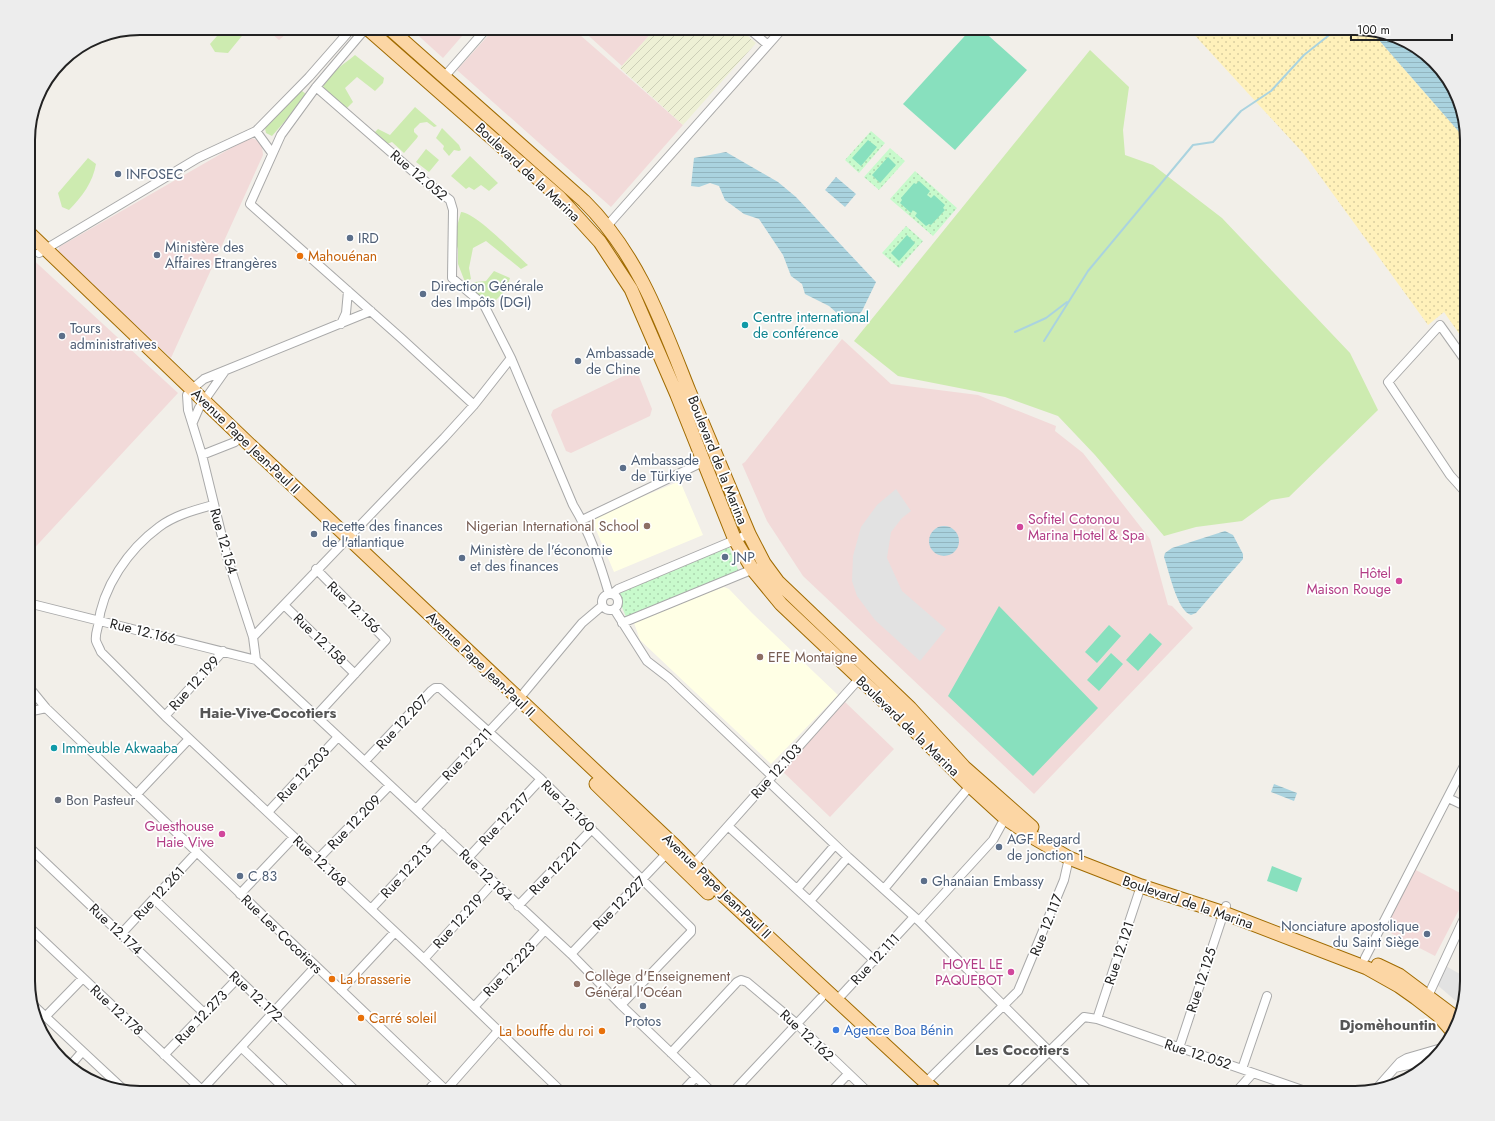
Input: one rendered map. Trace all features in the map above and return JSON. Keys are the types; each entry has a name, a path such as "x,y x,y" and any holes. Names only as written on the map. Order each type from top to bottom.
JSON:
{"main road":[{"name":"Boulevard de la Marina","path":"375,35 559,197 600,242 631,289 677,395 735,540 758,567 781,604 970,786 1005,818 1036,839 1069,858 1142,886 1225,909 1367,968 1399,986 1416,998 1438,1015 1449,1027"},
{"name":"Boulevard de la Marina","path":"397,35 584,201 607,226 638,272 657,308 748,534 758,567 788,593 910,708 964,766 1033,828 1071,850 1225,909 1365,958 1398,975 1454,1016"},
{"name":"Avenue Pape Jean-Paul II","path":"35,242 42,251 516,703 668,852 821,998 923,1086"},
{"name":"Avenue Pape Jean-Paul II","path":"35,248 42,251"},
{"name":"Avenue Pape Jean-Paul II","path":"202,404 235,442 346,540"},
{"name":"Avenue Pape Jean-Paul II","path":"516,703 694,864 708,881 836,1001 923,1086"}],"street":[{"path":"42,251 198,158 256,131 302,85 346,35"},
{"path":"361,35 314,91 281,135 250,204 474,405"},
{"path":"444,77 481,35"},
{"path":"756,35 768,45"},
{"path":"607,226 777,35"},
{"name":"Rue 12.052","path":"302,85 314,91 450,200 452,210 452,278 484,305 511,358 573,505 582,520 600,561 610,594"},
{"path":"256,131 272,153"},
{"path":"341,324 346,312 348,291"},
{"path":"189,392 204,379 371,311"},
{"path":"1460,353 1440,325 1388,382 1450,475 1460,486"},
{"path":"253,637 316,569 346,540 474,405 511,358"},
{"path":"193,422 202,404 225,371"},
{"name":"Rue 12.154","path":"189,392 188,410 193,422 202,455 213,505 227,557 253,637 256,660"},
{"path":"202,455 235,442"},
{"path":"582,520 703,462"},
{"name":"Rue 12.168","path":"213,505 194,510 168,521 159,527 132,552 116,574 106,595 98,620 96,640 101,652 164,716 424,959 556,1086"},
{"path":"614,610 607,610 602,606 601,600 618,589 748,534"},
{"path":"622,623 758,567"},
{"name":"Rue 12.156","path":"316,569 386,640 316,716"},
{"path":"610,594 618,601 614,610"},
{"name":"Rue 12.166","path":"35,604 256,660"},
{"name":"Rue 12.158","path":"284,605 355,674"},
{"name":"Rue 12.211","path":"416,809 516,703 577,628 602,606"},
{"path":"614,610 647,661 669,678 835,845 916,919 1084,1086"},
{"name":"Rue 12.199","path":"164,716 223,651"},
{"name":"Rue 12.164","path":"256,660 570,954 620,1005 706,1086"},
{"name":"Rue 12.103","path":"694,864 859,679"},
{"name":"Rue 12.207","path":"365,761 431,691 435,688 440,688"},
{"name":"Rue 12.160","path":"440,688 541,779 643,878 691,928 691,932 620,1005"},
{"name":"Rue Les Cocotiers","path":"35,695 46,708 136,795 442,1086"},
{"path":"35,710 46,708"},
{"name":"Rue 12.203","path":"268,812 338,737"},
{"path":"136,795 189,739"},
{"path":"1365,958 1460,774"},
{"name":"Rue 12.217","path":"468,858 541,779"},
{"name":"Rue 12.209","path":"318,859 390,784"},
{"path":"884,890 970,786"},
{"path":"1448,798 1460,804"},
{"name":"Rue 12.111","path":"836,1001 993,840 1005,818"},
{"path":"728,826 875,961"},
{"name":"Rue 12.221","path":"518,906 592,830"},
{"name":"Rue 12.213","path":"371,909 442,833"},
{"path":"240,894 294,837"},
{"path":"797,889 835,845"},
{"name":"Rue 12.261","path":"122,934 197,852"},
{"name":"Rue 12.227","path":"570,954 668,852"},
{"name":"Rue 12.174","path":"35,853 204,1013"},
{"path":"810,901 848,857"},
{"name":"Rue 12.117","path":"1004,1005 1018,991 1064,880 1069,858"},
{"name":"Rue 12.219","path":"424,959 493,883"},
{"name":"Rue 12.121","path":"1097,1019 1142,886"},
{"name":"Rue 12.172","path":"154,899 351,1086"},
{"name":"Rue 12.125","path":"1179,1048 1225,909"},
{"path":"1428,996 1460,927"},
{"name":"Rue 12.223","path":"474,1007 544,931"},
{"path":"342,990 395,932"},
{"name":"Rue 12.178","path":"35,933 196,1086"},
{"path":"207,1086 316,966"},
{"path":"45,1017 83,978"},
{"name":"Rue 12.273","path":"164,1054 237,979"},
{"name":"Rue 12.162","path":"671,1053 741,980 747,982 796,1024 861,1086"},
{"path":"1242,1068 1267,996"},
{"path":"738,1086 821,998"},
{"path":"927,1086 1004,1005"},
{"path":"40,1012 116,1083"},
{"name":"Rue 12.052","path":"1048,1052 1084,1017 1097,1019 1291,1086"},
{"path":"452,1086 498,1031"},
{"path":"242,1048 282,1086"},
{"path":"1382,1082 1394,1068 1406,1058 1433,1050"},
{"path":"74,1062 82,1052"},
{"path":"1016,1086 1048,1052"},
{"path":"1394,1068 1421,1062"},
{"path":"1242,1086 1253,1073"},
{"path":"837,1086 848,1074"},
{"path":"688,1086 696,1077"},
{"path":"432,1086 436,1081"}],"shaded area":[{"path":"273,35 285,35 279,40"},
{"path":"418,35 463,35 443,58"},
{"path":"489,35 580,35 683,125 611,207 457,70"},
{"path":"588,35 650,35 622,66"},
{"path":"650,35 747,35 756,43 683,125 620,68"},
{"path":"252,138 259,141 262,145 263,155 171,358 58,252 59,247 245,140"},
{"path":"35,261 178,393 35,547"},
{"path":"842,339 891,384 978,395 1056,426 1055,431 1083,453 1150,539 1168,605 1172,606 1193,628 1034,794 803,576 767,521 742,464"},
{"path":"632,372 638,374 652,409 650,416 571,453 566,451 551,415 553,410"},
{"name":"Nigerian International School","path":"680,481 703,535 614,572 591,518"},
{"path":"896,489 911,511 902,518 891,532 887,558 902,591 946,629 920,661 875,620 857,596 852,581 853,556 861,527 877,505"},
{"path":"724,587 729,589 838,695 771,764 640,640 633,620"},
{"path":"845,702 894,749 830,817 781,770"},
{"path":"1412,868 1460,893 1460,908 1435,956 1381,928"},
{"path":"1444,965 1460,974 1457,1002 1435,983"}],"green space":[{"path":"218,35 243,35 228,53 215,52 210,44"},
{"path":"966,35 988,35 1027,70 955,150 903,104"},
{"path":"1090,50 1129,87 1123,130 1125,155 1153,165 1222,218 1350,353 1378,410 1289,497 1271,500 1242,521 1196,527 1164,536 1095,455 1058,416 1005,397 898,376 854,341"},
{"path":"355,55 384,78 383,83 375,91 357,77 345,88 353,102 345,110 325,92 323,87 333,73"},
{"path":"302,91 306,94 305,98 272,136 266,133 265,128 298,93"},
{"path":"415,107 437,126 434,127 427,122 420,123 414,129 414,132 418,136 417,138 404,153 392,142 387,144 373,134 378,129 390,135"},
{"path":"442,128 459,145 461,150 454,150 449,156 443,149 444,146 436,138"},
{"path":"871,131 885,143 859,173 845,160"},
{"path":"868,140 877,147 861,166 852,158"},
{"path":"890,148 905,161 879,190 864,177"},
{"path":"426,149 439,160 429,172 416,162"},
{"path":"470,156 498,183 489,191 481,185 474,190 469,187 466,189 451,176"},
{"path":"888,157 896,165 880,183 872,175"},
{"path":"88,158 96,164 90,183 69,210 62,207 58,193"},
{"path":"915,171 957,208 933,236 890,199"},
{"path":"919,181 930,191 927,195 931,198 934,195 945,205 943,208 945,210 931,225 929,224 926,226 915,216 917,213 913,210 911,213 900,203 902,200 901,198 914,183 916,184"},
{"path":"461,212 476,219 485,226 528,265 521,269 486,241 473,248 469,268 471,279 465,282 458,264 458,249 454,237"},
{"path":"906,226 923,241 899,268 882,253"},
{"path":"907,235 915,243 899,261 891,253"},
{"path":"494,271 510,278 506,290 489,307 467,285 475,282 486,281"},
{"path":"729,547 739,572 626,617 616,592"},
{"path":"999,606 1098,708 1033,776 948,696"},
{"path":"1109,625 1121,636 1097,663 1085,652"},
{"path":"1150,633 1162,644 1138,671 1126,660"},
{"path":"1111,653 1123,664 1099,691 1087,680"},
{"path":"1272,866 1302,878 1297,892 1267,881"}],"sand":[{"path":"1194,35 1362,35 1377,37 1459,132 1460,335 1444,312 1428,325 1304,154"}],"water":[{"path":"1377,37 1401,46 1413,53 1429,66 1438,76 1452,100 1459,132"},
{"path":"726,152 778,182 796,197 876,282 862,311 849,324 829,306 805,294 802,284 791,276 783,255 759,219 744,214 725,200 719,186 710,183 699,187 691,186 694,158"},
{"path":"836,177 856,194 845,207 825,190"},
{"path":"944,526 955,530 959,541 955,552 944,556 933,552 929,541 933,530"},
{"path":"1225,531 1233,535 1243,554 1243,559 1196,613 1191,615 1186,612 1178,599 1164,557 1165,553 1172,548"},
{"path":"1274,784 1297,793 1294,801 1271,792"}],"waterway":[{"path":"1044,341 1088,271 1193,145 1213,142 1241,111 1271,91 1304,55 1329,35"},
{"path":"1015,332 1046,318 1067,302"}],"place":[{"name":"INFOSEC","path":"118,174"},
{"name":"IRD","path":"350,238"},
{"name":"Ministère des Affaires Etrangères","path":"157,255"},
{"name":"Mahouénan","path":"300,256"},
{"name":"Direction Générale des Impôts (DGI)","path":"423,294"},
{"name":"Centre international de conférence","path":"745,325"},
{"name":"Tours administratives","path":"62,336"},
{"name":"Ambassade de Chine","path":"578,361"},
{"name":"Ambassade de Türkiye","path":"623,468"},
{"name":"Nigerian International School","path":"647,526"},
{"name":"Sofitel Cotonou Marina Hotel & Spa","path":"1020,527"},
{"name":"Recette des finances de l'atlantique","path":"314,534"},
{"name":"JNP","path":"725,557"},
{"name":"Ministère de l'économie et des finances","path":"462,558"},
{"name":"Hôtel Maison Rouge","path":"1399,581"},
{"name":"EFE Montaigne","path":"760,657"},
{"name":"Immeuble Akwaaba","path":"54,748"},
{"name":"Bon Pasteur","path":"58,800"},
{"name":"Guesthouse Haie Vive","path":"222,834"},
{"name":"AGF Regard de jonction 1","path":"999,847"},
{"name":"C 83","path":"240,876"},
{"name":"Ghanaian Embassy","path":"924,881"},
{"name":"Nonciature apostolique du Saint Siège","path":"1427,934"},
{"name":"HOYEL LE PAQUEBOT","path":"1011,972"},
{"name":"La brasserie","path":"332,979"},
{"name":"Collège d'Enseignement Général l'Océan","path":"577,984"},
{"name":"Protos","path":"643,1006"},
{"name":"Carré soleil","path":"361,1018"},
{"name":"Agence Boa Bénin","path":"836,1030"},
{"name":"La bouffe du roi","path":"602,1031"}],"district":[{"name":"Haie-Vive-Cocotiers","path":"268,713"},
{"name":"Djomèhountin","path":"1388,1025"},
{"name":"Les Cocotiers","path":"1022,1050"}]}
